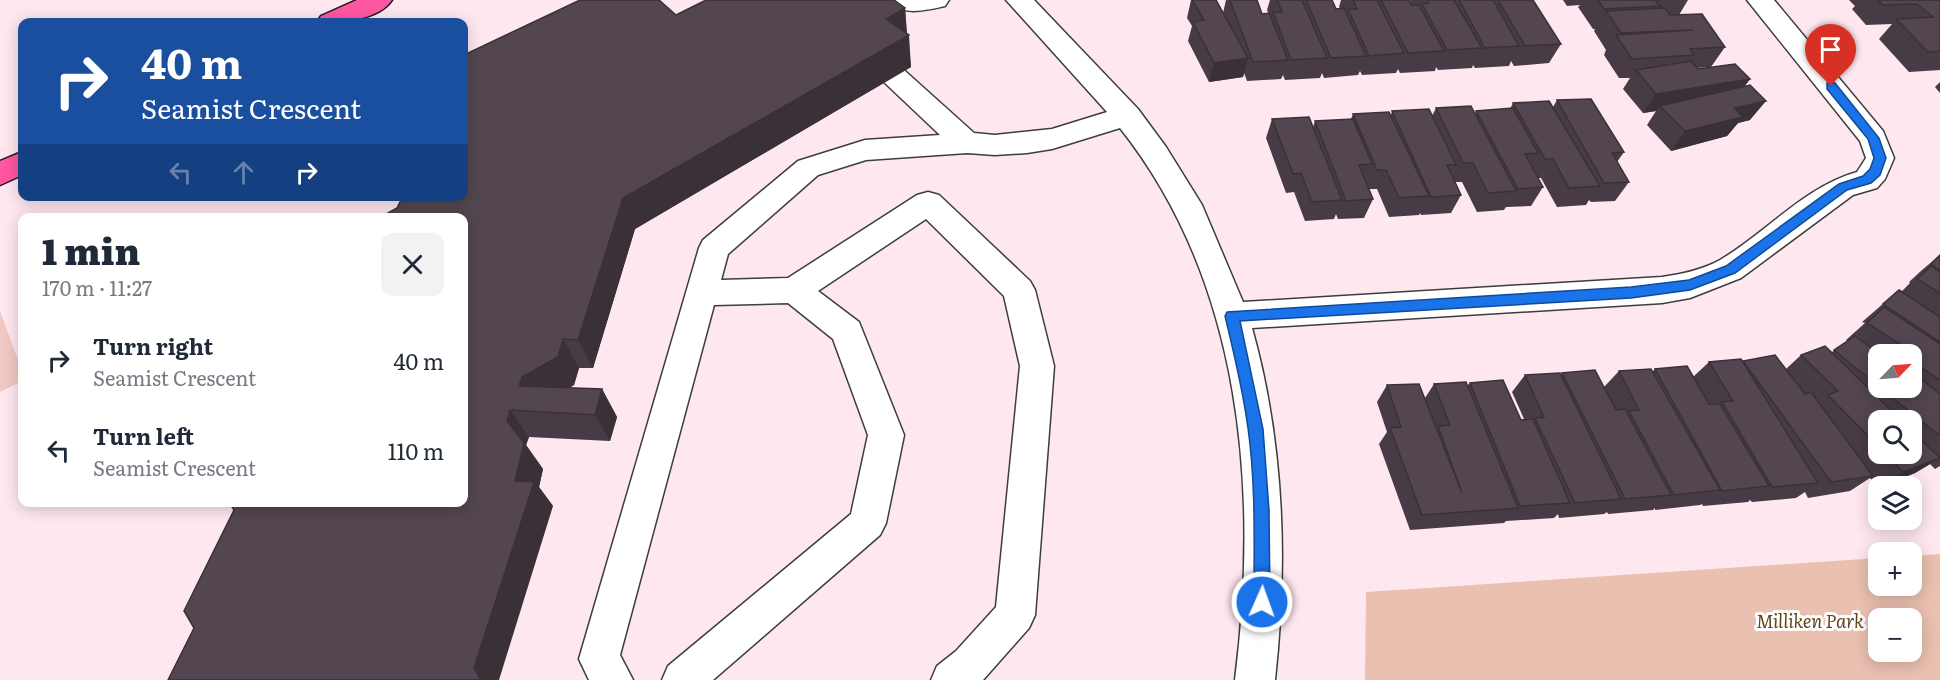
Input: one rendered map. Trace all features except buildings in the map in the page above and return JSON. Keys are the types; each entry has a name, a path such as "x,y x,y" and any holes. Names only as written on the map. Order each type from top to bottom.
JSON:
{"main road":[{"path":"339,18 378,0"}],"street":[{"path":"900,0 906,3 936,0"},
{"path":"1232,316 1662,290 1690,285 1730,269 1843,187 1867,180 1875,171 1880,158 1873,138 1761,0"},
{"path":"1022,1 1128,116 1173,180 1192,216 1232,316 1246,373 1256,429 1263,578 1255,680"},
{"path":"895,77 967,143"},
{"path":"613,680 599,659 714,248 808,168 865,150 967,143 995,145 1052,140 1128,116"},
{"path":"702,293 794,290 928,202 1019,290 1037,366 1015,615 970,665 951,680"},
{"path":"703,673 867,523 886,435 846,332 794,290"}],"green space":[{"name":"Milliken Park","path":"1940,554 1940,680 1365,680 1366,592 1868,559 1868,596 1922,596 1922,555"}],"shaded area":[{"path":"0,311 18,360 18,383 0,392"}],"route":[{"path":"1262,602 1261,510 1256,429 1246,373 1232,316 1662,290 1690,285 1730,269 1843,187 1867,180 1875,171 1880,158 1873,138 1831,86"}]}
